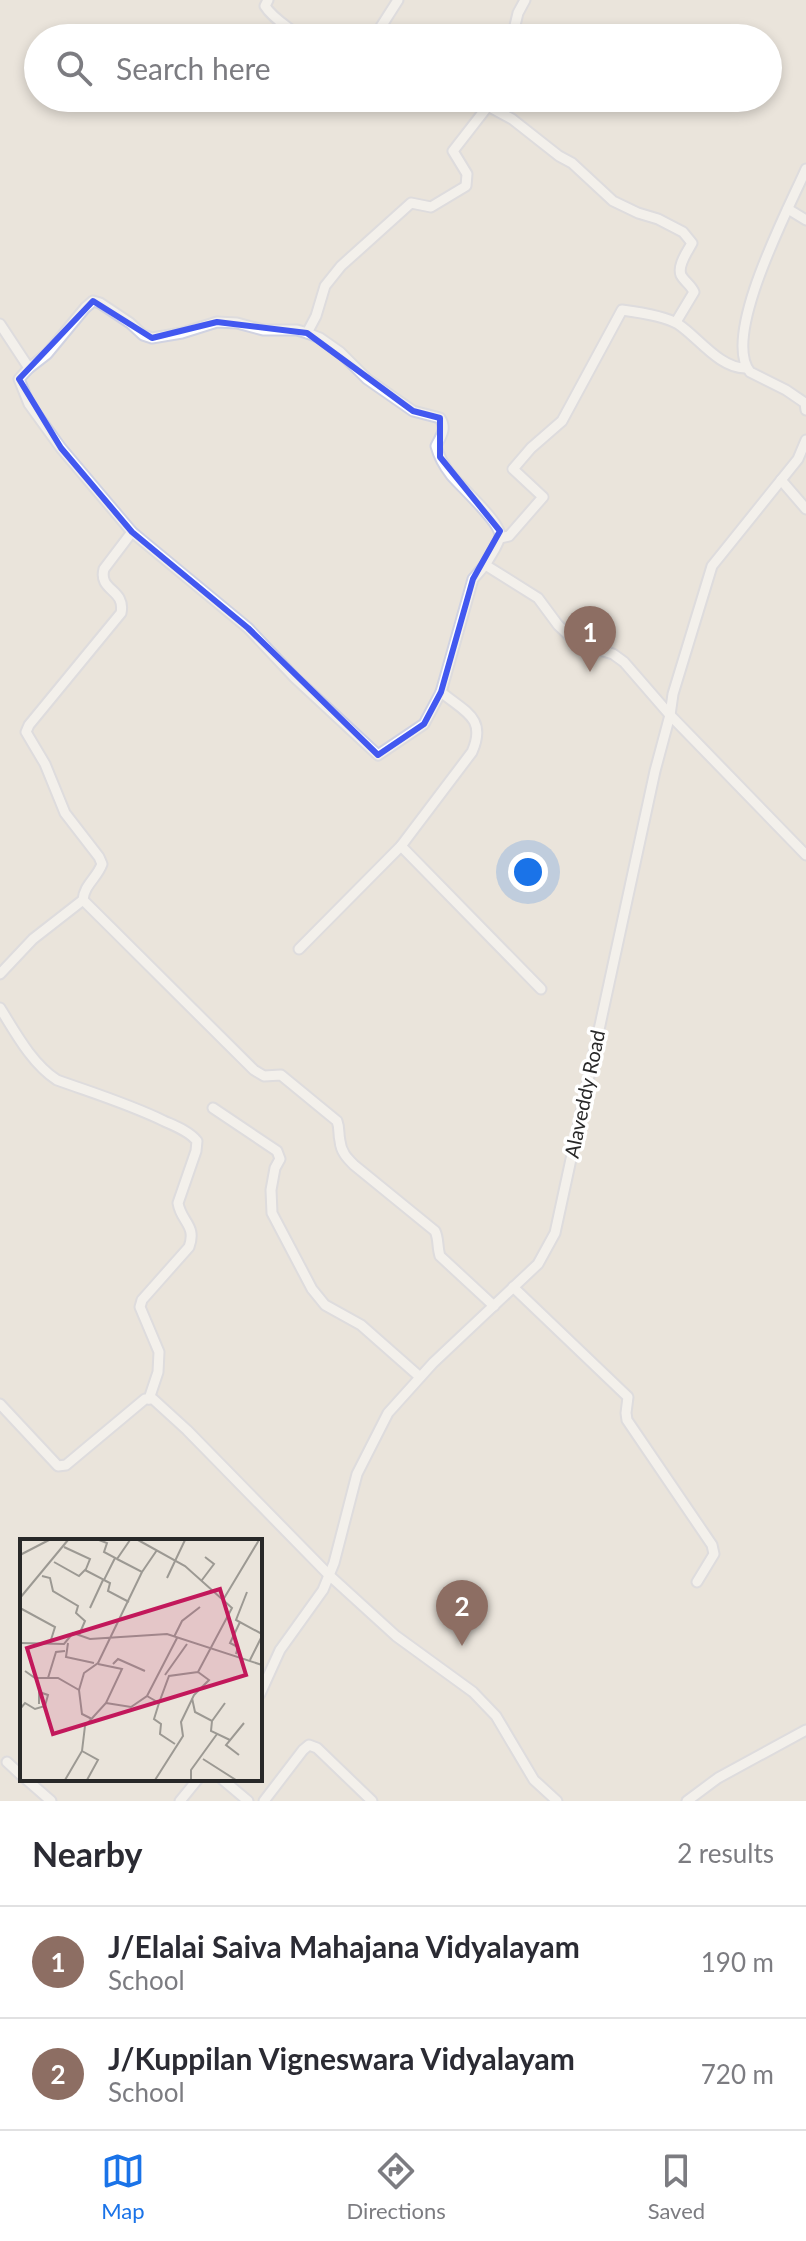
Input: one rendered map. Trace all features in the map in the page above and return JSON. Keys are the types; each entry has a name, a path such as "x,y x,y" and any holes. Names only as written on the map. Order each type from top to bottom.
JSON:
{"street":[{"path":"268,0 265,6 270,15 285,24"},
{"path":"383,24 398,0"},
{"path":"515,24 525,0"},
{"path":"307,333 325,286 341,266 411,203 431,207 466,186 467,174 453,151 482,112"},
{"path":"503,112 572,163 613,201 683,232 692,243 680,270 694,292 676,322"},
{"path":"806,169 756,284 742,331 742,360 746,368 805,403 806,410"},
{"path":"788,209 806,220"},
{"path":"93,301 152,338 217,322 307,333 340,352 367,379 413,411 440,418 444,430 436,446 440,457 500,531 500,538 486,564 473,579 441,692 424,724 378,755 295,678 248,628 132,532 61,448 29,404 19,379 47,354 93,301"},
{"path":"500,538 509,536 543,497 513,469 531,448 562,421 622,310 676,322 727,363 746,368"},
{"path":"0,324 29,368"},
{"name":"Alaveddy Road","path":"262,1690 280,1650 323,1590 334,1563 357,1474 388,1413 420,1377 538,1264 555,1233 673,694 712,566 798,459 806,440"},
{"path":"781,480 806,509"},
{"path":"132,532 102,576 103,582 120,597 123,604 121,613 26,732 45,764 65,813 102,864 83,891 83,900 254,1070 264,1076 281,1075 337,1121 343,1154 435,1231 440,1256 494,1306"},
{"path":"486,564 538,598 558,625 582,648 613,654 624,662 670,715 806,855"},
{"path":"299,949 401,846 472,752 477,740 475,720 441,692"},
{"path":"401,846 541,989"},
{"path":"0,974 33,939 83,900"},
{"path":"0,1008 18,1037 48,1074 57,1080 132,1105 172,1124 197,1141 178,1203 179,1211 192,1229 189,1247 142,1300 140,1307 159,1352 158,1372 149,1399"},
{"path":"213,1108 277,1151 280,1159 271,1190 272,1213 312,1289 325,1305 361,1325 420,1377"},
{"path":"513,1287 628,1397 627,1420 712,1545 714,1554 697,1582"},
{"path":"0,1404 58,1466 66,1465 145,1399 153,1399 329,1575 396,1636 473,1692 496,1716 534,1780 557,1801"},
{"path":"687,1801 718,1778 806,1730"},
{"path":"264,1801 309,1745 317,1748 372,1801"},
{"path":"7,1762 20,1773"},
{"path":"28,1781 51,1801"},
{"path":"180,1801 196,1781"},
{"path":"224,1781 248,1801"},
{"path":"700,1791 709,1801"}],"highlighted area":[{"path":"93,301 152,338 217,322 307,333 413,411 440,418 440,457 500,531 473,579 441,692 424,724 378,755 248,628 132,532 61,448 19,379"}],"place":[{"name":"J/Elalai Saiva Mahajana Vidyalayam","path":"590,672"},
{"name":"J/Kuppilan Vigneswara Vidyalayam","path":"462,1646"}]}
